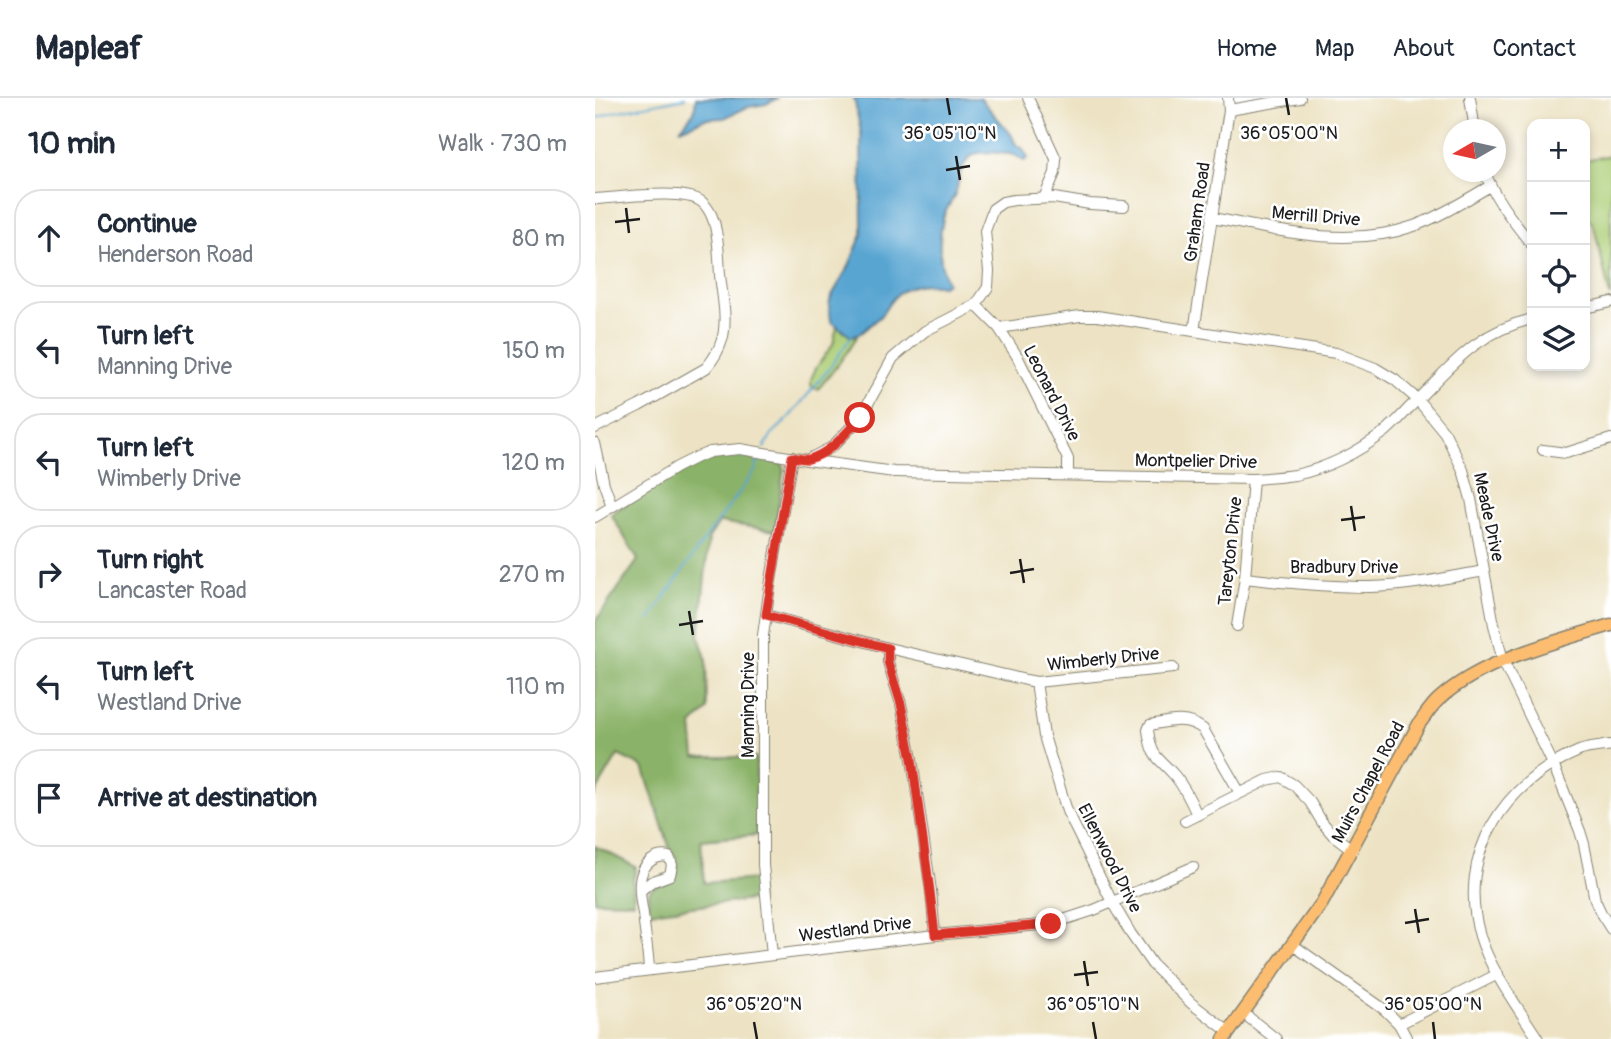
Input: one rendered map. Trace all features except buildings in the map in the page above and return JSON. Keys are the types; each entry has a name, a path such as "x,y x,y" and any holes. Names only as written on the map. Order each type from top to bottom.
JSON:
{"main road":[{"name":"Muirs Chapel Road","path":"1226,1036 1322,903 1419,724 1437,700 1503,661 1540,646 1611,625"}],"street":[{"path":"1028,98 1056,159 1055,173 1044,198"},
{"name":"Graham Road","path":"1194,331 1229,110 1228,98"},
{"path":"1229,110 1300,98"},
{"path":"1470,98 1473,119"},
{"path":"1489,182 1527,239"},
{"name":"Merrill Drive","path":"1213,218 1315,235 1368,236 1416,225 1490,186"},
{"path":"595,199 674,194 703,203 712,216 716,231 724,323 718,350 706,368 595,428"},
{"path":"807,460 832,447 860,418 893,358 908,344 925,331 976,305 988,287 985,231 993,209 1003,202 1044,198 1124,206"},
{"path":"1590,306 1611,302"},
{"path":"976,305 999,328"},
{"name":"Meade Drive","path":"999,328 1097,316 1336,353 1375,368 1395,380 1417,400 1445,433 1463,470 1503,661 1553,764 1584,844 1595,901 1611,929"},
{"name":"Montpelier Drive","path":"595,517 697,457 710,452 740,449 894,472 1253,479 1298,474 1353,453 1388,429 1458,357 1477,342 1496,331 1527,320"},
{"name":"Leonard Drive","path":"999,328 1017,356 1061,443 1068,458 1068,474"},
{"path":"1543,450 1566,453 1611,439"},
{"path":"595,443 612,506"},
{"name":"Manning Drive","path":"772,955 763,865 764,635 792,457"},
{"name":"Tareyton Drive","path":"1237,626 1245,578 1253,479"},
{"name":"Bradbury Drive","path":"1245,578 1304,585 1373,587 1484,571"},
{"path":"766,615 888,648 1036,682"},
{"path":"888,648 888,662 901,704 912,759 935,935"},
{"name":"Wimberly Drive","path":"1036,682 1173,668"},
{"name":"Ellenwood Drive","path":"1036,682 1044,736 1064,801 1112,902 1152,964 1226,1036"},
{"path":"1197,815 1181,784 1153,755 1147,730 1150,725 1185,720 1195,722 1203,729 1240,793"},
{"path":"1538,1039 1498,974 1480,938 1473,899 1474,874 1479,854 1496,817 1525,784 1553,764 1582,750 1611,746"},
{"path":"1185,821 1267,780 1281,777 1294,785 1310,802 1333,835 1353,850"},
{"name":"Westland Drive","path":"595,977 935,935 1051,924 1112,902 1193,867"},
{"path":"640,891 649,969"},
{"path":"1293,945 1372,999 1399,1024 1407,1039"},
{"path":"1399,1024 1498,974"},
{"path":"1243,1013 1276,1039"}],"green space":[{"path":"1611,155 1611,296 1594,226 1590,220 1590,159"},
{"path":"837,326 851,337 857,336 824,383 818,389 813,388 811,379 833,344"},
{"path":"724,455 741,455 781,463 784,467 775,531 720,522 709,537 699,637 706,658 707,710 692,725 695,757 756,757 757,835 701,840 704,883 757,879 759,899 650,912 649,891 672,880 678,867 643,767 618,755 595,794 595,622 638,560 611,514 679,471"},
{"path":"595,846 636,867 633,882 634,902 595,901"}],"water":[{"path":"696,98 778,98 724,118 705,119 680,129 694,112"},
{"path":"854,98 980,98 1028,158 1024,161 1012,154 985,152 975,154 967,160 941,227 941,259 947,283 943,286 915,285 903,290 879,317 851,337 831,321 829,304 862,234 861,133"}],"waterway":[{"path":"595,119 614,112 685,98"},
{"path":"764,448 772,434 829,369 851,337"},
{"path":"649,620 755,471 760,456"}],"route":[{"path":"860,418 832,447 820,454 807,460 792,457 766,615 888,648 888,662 901,704 912,759 935,935 1051,924"}]}
